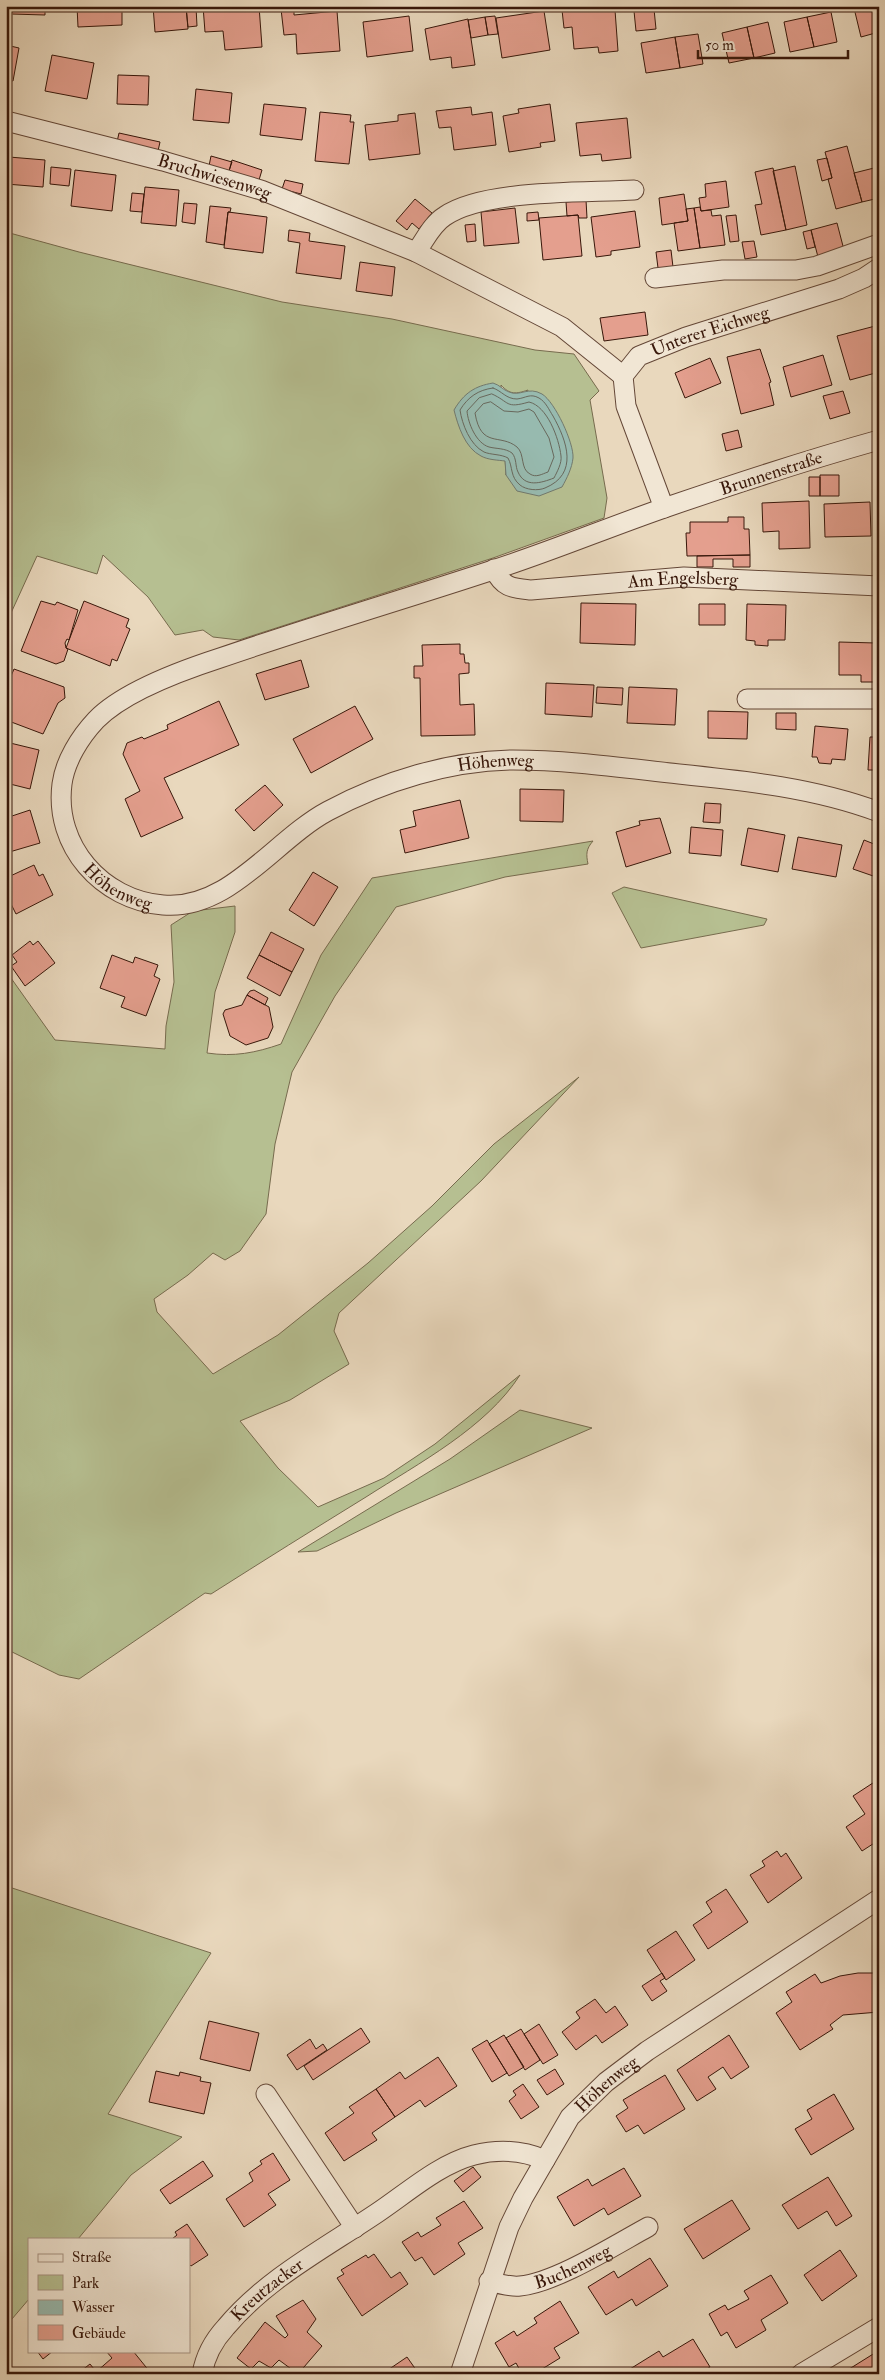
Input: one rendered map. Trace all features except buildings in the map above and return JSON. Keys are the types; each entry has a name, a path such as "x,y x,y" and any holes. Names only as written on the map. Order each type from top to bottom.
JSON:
{"street":[{"name":"Bruchwiesenweg","path":"6,121 163,161 261,190 416,252 562,327 623,376"},
{"path":"416,252 443,217 471,204 524,196 634,190"},
{"path":"655,278 723,270 796,270 817,266 879,244"},
{"name":"Unterer Eichweg","path":"623,376 639,356 686,337 839,289 864,278 879,268"},
{"path":"623,376 626,406 664,508"},
{"name":"Brunnenstraße","path":"664,508 780,468 879,440"},
{"name":"Höhenweg","path":"664,508 494,570 349,614 212,660 164,680 119,702 98,718 82,737 68,761 62,782 65,824 82,860 105,885 132,899 178,906 197,902 241,878 284,840 325,812 369,791 443,767 513,760 579,763 762,783 802,790 879,812"},
{"name":"Am Engelsberg","path":"494,570 503,583 515,588 531,590 684,578 879,586"},
{"path":"747,699 879,699"},
{"name":"Höhenweg","path":"460,2374 489,2282 509,2227 570,2117 606,2082 647,2051 879,1899"},
{"path":"266,2094 355,2228"},
{"name":"Kreutzacker","path":"202,2374 204,2360 225,2327 272,2283 439,2171 473,2155 495,2151 519,2152 545,2160"},
{"name":"Buchenweg","path":"489,2282 518,2286 538,2282 560,2274 648,2227"},
{"path":"801,2374 879,2326"}],"green space":[{"path":"6,232 282,302 392,319 535,350 574,354 599,391 590,400 607,498 604,518 493,558 239,640 213,637 203,630 175,635 148,597 103,555 97,574 37,556 6,624","holes":["501,385 507,391 513,393 528,390 506,475"]},
{"path":"593,841 587,852 588,864 505,877 396,907 335,996 292,1072 275,1144 266,1214 240,1251 225,1260 213,1253 188,1275 154,1299 157,1312 213,1374 278,1335 368,1263 432,1206 494,1144 579,1077 481,1181 339,1313 334,1331 349,1364 290,1400 240,1421 278,1468 318,1507 384,1478 435,1444 520,1375 489,1412 450,1443 211,1594 205,1593 79,1679 59,1675 6,1649 6,971 55,1040 165,1049 166,1026 174,982 171,925 193,911 235,906 235,932 215,992 207,1053 226,1055 253,1052 281,1044 321,955 372,878"},
{"path":"624,887 767,919 764,925 641,948 612,893"},
{"path":"520,1410 592,1428 396,1513 317,1551 298,1552 450,1459"},
{"path":"6,1886 211,1953 108,2114 182,2137 131,2175 79,2238 28,2238 28,2300 6,2326"}],"water":[{"path":"493,383 513,393 532,391 542,394 558,414 567,433 573,458 572,465 562,487 539,496 517,491 506,475 505,461 481,456 466,442 454,410 471,391"}]}
